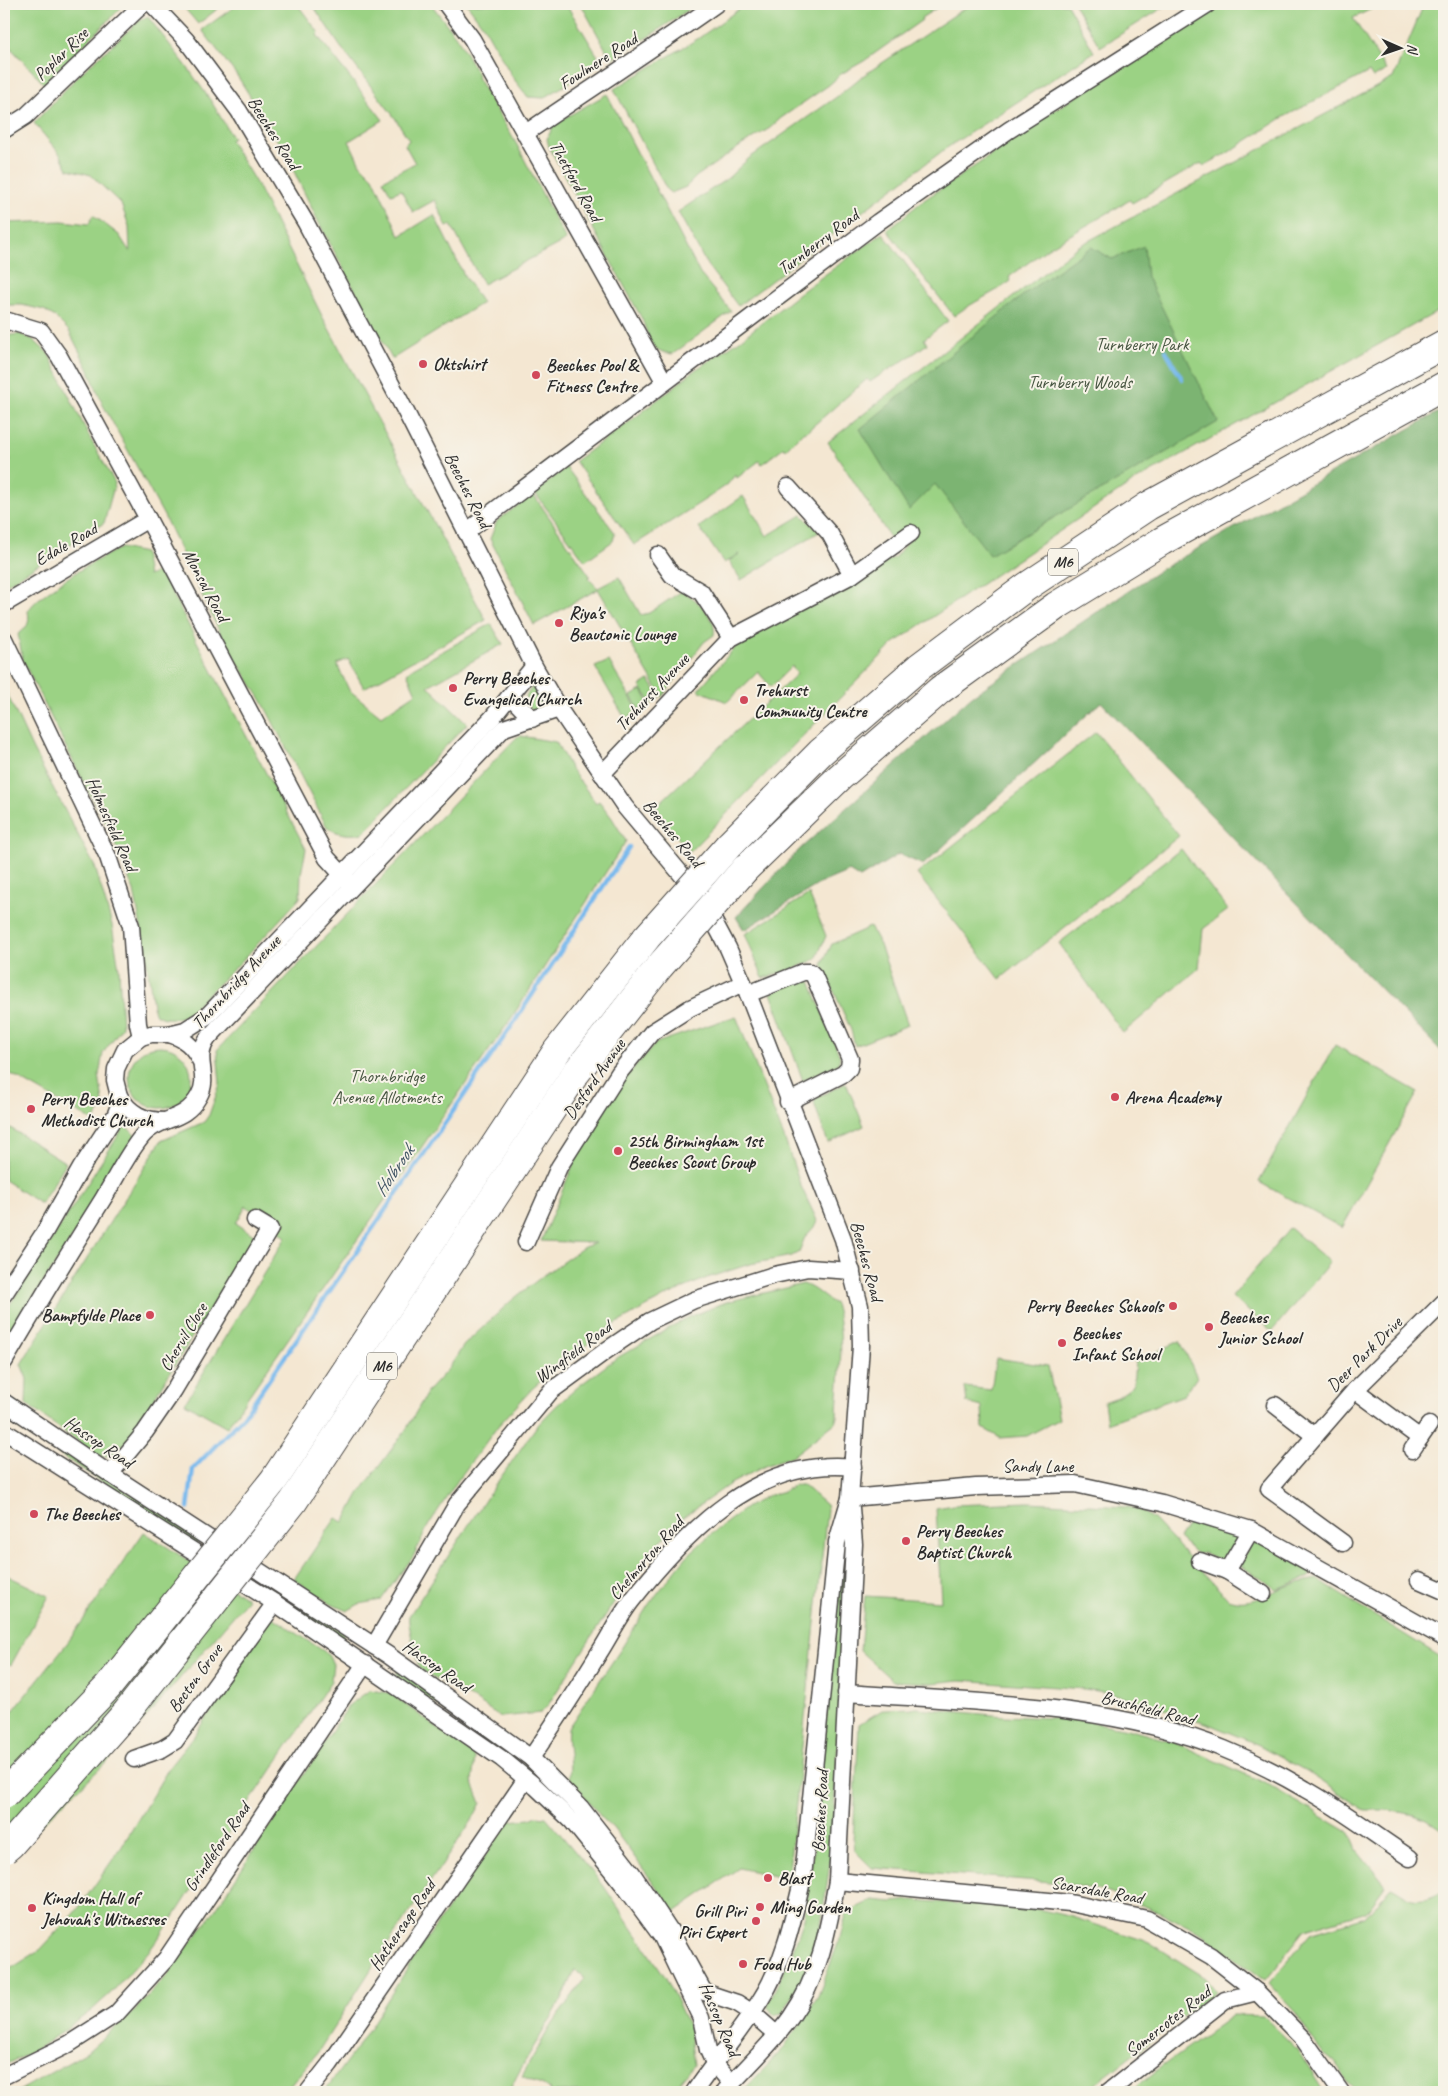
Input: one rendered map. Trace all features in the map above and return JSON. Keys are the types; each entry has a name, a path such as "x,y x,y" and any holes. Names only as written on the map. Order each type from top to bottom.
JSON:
{"highway":[{"name":"M6","path":"4,1794 108,1687 274,1480 557,1051 647,936 729,845 821,752 920,667 1026,587 1148,506 1444,344"},
{"name":"M6","path":"4,1850 127,1712 293,1502 575,1074 659,967 745,869 840,777 940,690 1056,606 1162,541 1444,386"}],"street":[{"name":"Poplar Rise","path":"4,130 26,116 143,4"},
{"name":"Beeches Road","path":"152,4 186,40 239,111 306,223 395,390 534,666 559,709 625,807 702,899 728,948 745,989 843,1239 852,1271 860,1306 861,1346 850,1498 854,1544 837,1881 820,1961 806,1992 791,2017 728,2088"},
{"name":"Thetford Road","path":"446,4 472,39 664,381"},
{"name":"Fowlmere Road","path":"526,133 616,71 650,51 716,4"},
{"name":"Turnberry Road","path":"466,532 664,381 878,222 1009,130 1208,4"},
{"name":"Monsal Road","path":"6,322 41,331 59,356 148,519 327,858 348,882"},
{"path":"788,487 830,534 852,574"},
{"name":"Edale Road","path":"4,604 148,519"},
{"name":"Trehurst Avenue","path":"602,774 731,638 852,574 911,533"},
{"path":"658,555 672,575 701,592 731,638"},
{"name":"Holmesfield Road","path":"4,639 108,857 131,926 138,1024 141,1037"},
{"name":"Thornbridge Avenue","path":"4,1362 71,1248 138,1142 144,1134 165,1121 180,1116 191,1108 200,1095 204,1080 200,1060 204,1044 208,1038 492,718 534,666"},
{"path":"510,696 532,719"},
{"name":"Thornbridge Avenue","path":"141,1037 184,1030 207,1016 348,882 504,728 559,709"},
{"path":"745,989 803,972 810,972 814,976 850,1059 849,1068 844,1074 788,1102"},
{"name":"Desford Avenue","path":"526,1242 559,1167 619,1074 652,1032 690,1008 745,989"},
{"path":"168,1034 185,1041 200,1060"},
{"path":"4,1294 44,1233 81,1168 115,1116 119,1106 119,1096 115,1080 119,1059 124,1050 141,1037"},
{"path":"119,1096 133,1113 142,1118 152,1121 165,1121"},
{"name":"Chervil Close","path":"110,1474 145,1432 174,1390 270,1230 255,1220"},
{"name":"Wingfield Road","path":"374,1646 457,1504 550,1391 650,1321 694,1300 782,1273 808,1268 852,1271"},
{"name":"Deer Park Drive","path":"1343,1543 1269,1489 1354,1390 1444,1302"},
{"path":"1354,1390 1420,1438"},
{"name":"Hassop Road","path":"4,1402 110,1474 374,1646 531,1758 581,1808 632,1873 671,1932 704,1992 737,2003 751,2012 776,2034"},
{"path":"1275,1405 1315,1436"},
{"name":"Hassop Road","path":"4,1431 275,1603 502,1759 526,1778 572,1821 626,1888 662,1937 701,2018 708,2050 728,2088"},
{"name":"Chelmorton Road","path":"531,1758 632,1600 693,1532 737,1497 760,1483 777,1476 814,1466 853,1467"},
{"name":"Sandy Lane","path":"850,1498 976,1486 1075,1484 1162,1503 1251,1530 1444,1638"},
{"name":"Beeches Road","path":"694,2092 761,1999 779,1964 792,1924 803,1877 837,1542 850,1498"},
{"path":"1227,1571 1251,1530"},
{"path":"1200,1561 1227,1571 1263,1594"},
{"path":"1419,1580 1444,1591"},
{"name":"Becton Grove","path":"134,1759 162,1749 174,1740 275,1603"},
{"name":"Grindleford Road","path":"4,2076 70,2044 116,2014 166,1959 365,1664"},
{"name":"Brushfield Road","path":"846,1693 1013,1706 1096,1715 1158,1728 1223,1749 1306,1789 1410,1858"},
{"name":"Hathersage Road","path":"308,2092 330,2064 526,1778"},
{"name":"Scarsdale Road","path":"837,1881 1070,1903 1147,1919 1211,1956 1257,1992 1304,2040 1341,2092"},
{"name":"Somercotes Road","path":"1108,2092 1225,2000 1257,1992"}],"green space":[{"path":"4,4 125,4 44,84 9,46 4,50"},
{"path":"181,4 224,4 198,24"},
{"path":"238,4 297,4 319,33 317,35 383,120 349,141 360,164 373,177 400,236 434,215 465,277 482,303 392,359 319,223 283,149 238,77 202,30"},
{"path":"312,4 431,4 458,39 478,75 477,77 517,145 566,240 483,284 451,225 447,227 435,200 413,212 401,190 391,194 383,180 415,163 405,145 409,140 395,118 340,46"},
{"path":"467,4 566,4 602,63 544,98 528,97 513,78 486,30"},
{"path":"581,4 697,4 611,59"},
{"path":"746,4 943,4 921,18 922,20 864,61 841,74 770,128 697,176 686,187 671,193 667,190 614,89 699,38"},
{"path":"971,4 1067,4 1094,52 945,149 738,306 707,265 678,212 728,178 748,159 838,96 861,77"},
{"path":"1074,4 1169,4 1100,47"},
{"path":"1225,4 1382,4 1353,18 1386,70 1373,78 1369,72 1282,118 1226,154 1203,166 1201,163 1132,203 1130,200 1048,248 1009,277 1011,281 954,316 887,230 924,200 987,158 1008,139"},
{"name":"Turnberry Park","path":"1424,4 1444,4 1444,308 1133,482 894,643 690,851 652,810 797,674 792,666 771,687 758,672 727,702 698,690 738,644 768,628 766,625 895,557 913,535 893,542 828,442 1077,247 1393,78"},
{"path":"148,17 211,101 233,138 230,140 256,183 321,314 486,620 364,688 348,659 337,664 349,690 381,716 416,693 407,673 413,668 491,624 503,644 428,686 467,724 363,833 344,834 327,827 262,701 224,641 164,516 103,405 88,368 69,331 55,317 44,310 22,305 4,305 4,223 62,221 89,224 93,215 119,235 130,252 129,226 121,204 91,175 68,169 60,154 34,123 79,75 140,20"},
{"path":"607,94 700,274 731,311 673,354 659,350 651,343 642,319 549,147 547,139 554,124"},
{"path":"883,233 948,321 924,339 927,344 870,382 867,379 806,432 804,431 786,449 784,447 762,464 759,461 737,478 735,475 727,485 634,545 575,461 632,420 695,370 740,340 805,289"},
{"name":"Turnberry Woods","path":"1144,246 1147,277 1218,422 990,555 935,484 909,510 860,429 1027,292 1091,247 1112,259"},
{"path":"19,334 32,339 48,353 91,440 115,483 104,523 4,586 4,458 11,461 4,446 4,336"},
{"path":"1444,409 1444,1054 1101,702 923,865 899,854 860,878 849,871 819,884 744,930 736,917 800,849 972,696 1160,570"},
{"path":"566,467 615,533 613,541 585,561 535,493"},
{"path":"533,494 590,576 588,578 598,588 619,577 641,615 649,613 682,591 699,603 709,615 714,628 714,635 704,642 662,697 598,589 534,625 490,539 497,521"},
{"path":"743,496 767,536 802,515 819,532 741,580 729,561 739,554 724,563 699,527"},
{"path":"121,548 144,553 148,576 161,571 306,849 301,874 300,898 240,963 185,1016 177,1018 165,1018 154,1013 145,948 134,891 108,827 23,661 18,634 28,624 28,611 34,603 56,585"},
{"path":"609,661 639,712 628,718 623,715 595,667"},
{"path":"649,680 660,697 652,704 640,686"},
{"path":"4,687 33,750 95,867 112,925 119,969 122,1027 103,1053 99,1075 103,1102 100,1111 93,1121 4,1070"},
{"path":"532,687 537,687 543,695 541,705 533,711 526,702 526,696"},
{"path":"642,690 650,705 640,711 631,696"},
{"path":"1096,732 1179,836 1000,979 917,874"},
{"name":"Thornbridge Avenue Allotments","path":"521,736 556,742 571,769 596,803 599,801 612,818 626,841 510,1020 227,1427 185,1403 286,1237 246,1206 236,1223 255,1236 128,1440 112,1456 98,1456 26,1404 27,1379 21,1364 161,1141 204,1122 209,1115 220,1084 217,1050 517,737"},
{"path":"1181,849 1228,910 1203,929 1199,968 1123,1033 1059,943"},
{"path":"809,894 826,936 816,959 786,972 763,978 745,934"},
{"path":"870,927 880,945 908,1025 855,1046 851,1030 822,964 832,944"},
{"path":"804,978 810,981 840,1057 838,1064 803,1081 771,993"},
{"path":"736,1016 785,1140 800,1184 817,1221 805,1237 799,1252 792,1256 750,1264 707,1278 668,1295 612,1326 560,1364 532,1389 498,1426 458,1480 428,1526 413,1557 381,1600 359,1604 347,1611 331,1604 294,1579 336,1518 344,1522 359,1494 407,1428 428,1391 449,1368 464,1345 512,1300 544,1275 584,1247 596,1243 541,1241 582,1144 618,1086 656,1043"},
{"path":"1335,1045 1418,1092 1342,1228 1259,1182"},
{"path":"160,1046 172,1049 182,1055 188,1065 191,1077 188,1089 182,1099 172,1105 160,1108 148,1105 138,1099 132,1089 129,1077 132,1065 138,1055 148,1049"},
{"path":"846,1083 864,1126 828,1143 814,1103 816,1098"},
{"path":"4,1124 66,1163 41,1204 4,1180"},
{"path":"125,1125 137,1137 4,1344 4,1314"},
{"path":"1290,1228 1330,1262 1272,1331 1232,1297"},
{"path":"803,1284 835,1304 841,1346 837,1417 835,1423 794,1455 765,1466 730,1484 686,1515 651,1551 627,1582 541,1713 501,1717 475,1700 419,1669 409,1616 487,1497 536,1427 555,1407 615,1359 687,1318 726,1302"},
{"path":"1180,1341 1197,1377 1184,1395 1107,1423 1104,1402 1118,1397 1133,1386 1135,1362"},
{"path":"996,1358 1048,1366 1059,1419 1027,1436 1000,1438 983,1428 982,1407 967,1403 965,1387 991,1390"},
{"path":"4,1411 200,1539 197,1544 4,1418"},
{"path":"794,1485 803,1485 826,1505 827,1509 788,1879 739,1868 675,1912 613,1828 602,1818 569,1777 568,1728 649,1604 687,1556 710,1535 747,1507 769,1495 784,1491"},
{"path":"1028,1502 1138,1509 1153,1519 1228,1599 1248,1601 1289,1586 1318,1579 1444,1659 1444,1831 1427,1820 1414,1815 1389,1810 1365,1810 1306,1771 1259,1745 1206,1723 1152,1705 1111,1693 1084,1689 960,1680 932,1683 893,1681 860,1651 865,1596 941,1601 936,1508 954,1505"},
{"path":"1194,1516 1242,1534 1232,1557 1222,1561 1204,1553 1197,1554 1179,1538"},
{"path":"845,1526 849,1528 832,1849 820,1931 803,1981 782,2013 774,2015 767,2006 791,1956 804,1919 813,1852"},
{"path":"144,1532 248,1599 113,1756 4,1860 4,1722 68,1642"},
{"path":"1255,1539 1313,1569 1309,1577 1277,1589 1238,1564"},
{"path":"4,1574 49,1596 11,1665 4,1661"},
{"path":"267,1584 344,1634 340,1639 262,1589"},
{"path":"271,1616 328,1654 333,1664 331,1681 257,1792 240,1814 174,1917 149,1951 113,1991 91,2011 33,2052 4,2065 4,1973 40,1950 75,1913 121,1848 170,1766 194,1736 229,1681 233,1669"},
{"path":"399,1670 502,1743 498,1748 395,1675"},
{"path":"370,1690 390,1693 472,1754 475,1758 472,1781 481,1803 471,1822 377,1960 318,2052 285,2092 17,2092 87,2052 135,2010 164,1979 215,1910 349,1705"},
{"path":"917,1708 1004,1716 1077,1719 1127,1729 1174,1742 1265,1783 1350,1833 1357,1850 1386,1885 1366,1912 1305,1930 1265,1980 1201,1933 1160,1912 1106,1892 1064,1883 872,1868 854,1850 853,1841 859,1724 884,1709"},
{"path":"537,1816 546,1817 603,1885 666,1978 689,2027 694,2065 671,2092 550,2092 551,2090 522,2076 550,2027 585,1978 575,1970 561,2001 509,2092 439,2092 431,2089 428,2092 324,2092 360,2043 423,1944 509,1821 530,1819"},
{"path":"1391,1887 1410,1898 1417,1899 1434,1896 1444,1889 1444,2092 1356,2092 1334,2062 1324,2054 1312,2039 1294,2010 1269,1983 1310,1934 1365,1917"},
{"path":"873,1900 892,1902 912,1900 1042,1910 1072,1917 1149,1942 1206,1978 1216,1991 1085,2092 742,2092 783,2049 818,1996 839,1941 847,1912"},
{"path":"1233,2015 1263,2016 1296,2048 1324,2092 1130,2092 1161,2067"}],"waterway":[{"path":"1166,351 1182,379"},
{"name":"Holbrook","path":"188,1508 193,1469 244,1416 513,1024 629,847"}],"place":[{"name":"Oktshirt","path":"423,364"},
{"name":"Beeches Pool & Fitness Centre","path":"536,375"},
{"name":"Riya's Beautonic Lounge","path":"559,623"},
{"name":"Perry Beeches Evangelical Church","path":"453,688"},
{"name":"Trehurst Community Centre","path":"744,700"},
{"name":"Arena Academy","path":"1115,1097"},
{"name":"Perry Beeches Methodist Church","path":"31,1109"},
{"name":"25th Birmingham 1st Beeches Scout Group","path":"618,1151"},
{"name":"Perry Beeches Schools","path":"1173,1306"},
{"name":"Bampfylde Place","path":"150,1315"},
{"name":"Beeches Junior School","path":"1209,1327"},
{"name":"Beeches Infant School","path":"1062,1343"},
{"name":"The Beeches","path":"34,1514"},
{"name":"Perry Beeches Baptist Church","path":"906,1541"},
{"name":"Blast","path":"768,1878"},
{"name":"Ming Garden","path":"760,1907"},
{"name":"Kingdom Hall of Jehovah's Witnesses","path":"32,1908"},
{"name":"Grill Piri Piri Expert","path":"756,1921"},
{"name":"Food Hub","path":"743,1964"}]}
